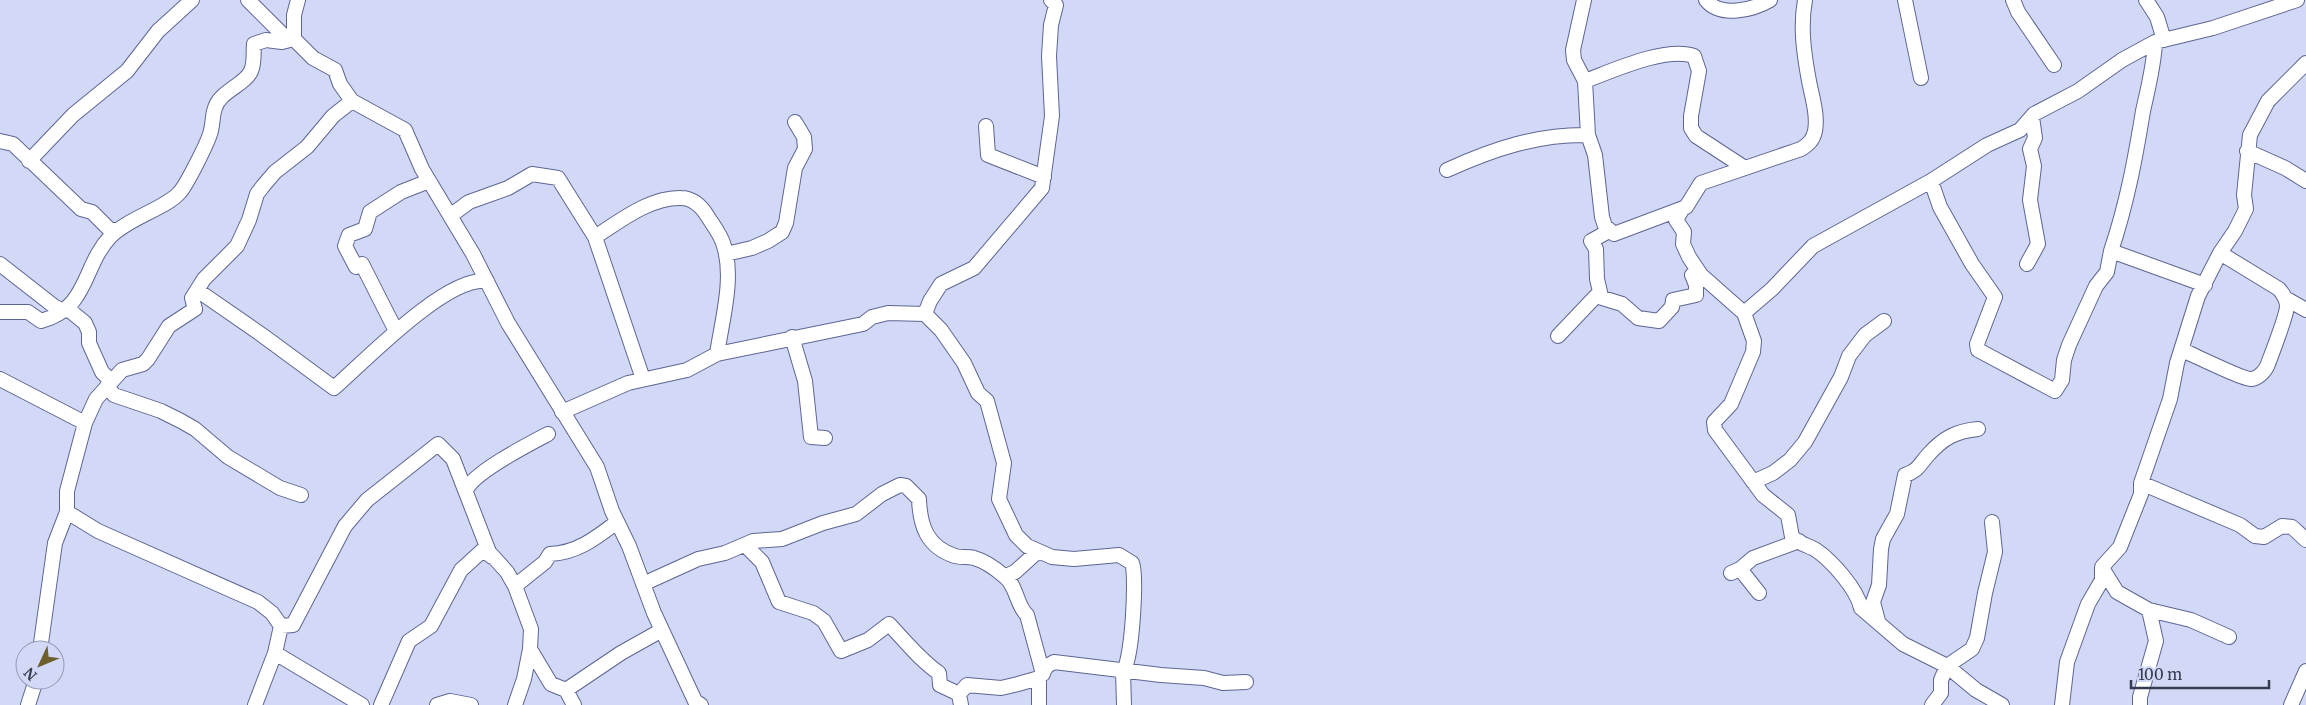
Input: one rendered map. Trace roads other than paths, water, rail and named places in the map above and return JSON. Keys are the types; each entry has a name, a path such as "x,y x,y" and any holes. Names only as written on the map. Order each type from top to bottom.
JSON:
{"street":[{"path":"29,162 73,115 127,71 158,31 192,0"},
{"path":"248,0 312,58 335,70 340,84 352,101 405,130 429,181 487,281 508,323 597,467 617,522 629,546 662,630 696,704"},
{"path":"291,39 298,0"},
{"path":"925,314 934,292 948,279 974,268 988,254 1042,188 1052,116 1049,56 1051,25 1056,4 1051,0"},
{"path":"1584,0 1573,50 1574,60 1585,81 1588,135 1595,155 1602,217 1609,231 1614,234 1624,232 1660,215 1683,208 1690,203 1701,183 1801,149 1810,143 1813,138 1815,111 1802,26 1805,0"},
{"path":"1706,0 1710,5 1728,12 1762,4 1770,0"},
{"path":"1905,0 1921,78"},
{"path":"2013,0 2018,12 2054,65"},
{"path":"1932,181 1940,207 1972,264 1995,297 1977,344 1978,350 2055,391 2062,380 2064,360 2069,345 2096,286 2107,272 2111,251 2126,208 2144,105 2159,41 2157,17 2146,0"},
{"path":"1744,313 1772,290 1814,246 1932,181 1987,145 2020,130 2032,117 2159,41 2268,5 2298,0"},
{"path":"0,312 28,312 41,322 69,311 85,285 91,266 112,232 180,192 209,137 215,107 234,86 249,75 253,68 254,44 266,40 282,42 291,39"},
{"path":"1585,81 1640,60 1683,54 1694,56 1699,71 1691,116 1691,128 1696,136 1745,168"},
{"path":"2062,705 2067,662 2088,604 2102,580 2102,568 2120,547 2141,494 2141,483 2170,399 2177,362 2194,305 2220,253 2235,231 2246,209 2244,195 2250,135 2268,101 2306,63"},
{"path":"41,640 56,543 67,512 67,491 86,423 96,399 122,370 143,364 169,326 195,309 192,298 204,279 237,246 250,220 256,194 275,172 307,147 332,116 352,101"},
{"path":"2027,264 2038,244 2030,200 2034,166 2030,149 2035,138 2032,117"},
{"path":"726,254 752,248 782,232 786,223 795,168 804,149 804,137 795,122"},
{"path":"986,126 988,155 1044,177"},
{"path":"1448,170 1490,150 1568,134 1588,135"},
{"path":"0,140 14,144 29,162 81,209 97,215 112,232"},
{"path":"2247,151 2285,168 2306,181"},
{"path":"450,216 469,202 508,188 532,174 558,178 595,237 643,379"},
{"path":"396,331 362,264 356,267 345,246 349,234 365,229 370,212 400,192 429,181"},
{"path":"595,237 638,210 668,199 684,197 701,206 723,242 726,254 728,277 718,354"},
{"path":"1683,208 1676,222 1684,232 1684,248 1701,275 1744,313 1754,341 1754,352 1731,404 1714,422 1715,430 1766,498 1788,515 1790,534 1795,540 1817,551 1840,572 1860,600 1867,605 1878,620 1904,644 1947,666 1976,690 2002,705"},
{"path":"1601,296 1596,279 1596,249 1591,241 1609,231"},
{"path":"2111,251 2205,285"},
{"path":"2220,253 2279,289 2285,298 2306,310"},
{"path":"0,264 55,307 69,311 85,323 89,332 89,343 114,395 161,411 181,421 200,433 228,457 280,488 301,495"},
{"path":"1558,336 1596,296 1622,304 1638,318 1659,321 1672,307 1672,300 1696,296 1696,285 1692,275 1701,275"},
{"path":"197,290 334,388 396,331 458,288 478,280 487,281"},
{"path":"2182,350 2240,377 2251,379 2258,377 2268,364 2286,313 2285,298"},
{"path":"562,412 612,389 643,379 687,370 718,354 792,337 863,324 872,317 888,313 925,314 941,330 964,362 970,379 978,393 987,402 1004,464 999,499 1016,534 1027,546 1037,552 1059,558 1074,559 1119,555 1132,563 1134,583 1130,648 1127,667 1123,671 1124,705"},
{"path":"1753,482 1773,473 1790,460 1805,442 1841,377 1849,356 1865,335 1884,321"},
{"path":"792,337 805,381 811,437 825,438"},
{"path":"0,379 86,423"},
{"path":"96,399 111,400 120,398"},
{"path":"1867,605 1879,585 1880,549 1883,539 1897,514 1905,475 1916,472 1927,456 1953,433 1978,430"},
{"path":"466,490 480,475 548,434"},
{"path":"281,626 293,625 345,526 367,500 438,444 453,459 466,490 467,499 492,558"},
{"path":"2141,483 2240,525 2255,536 2264,536 2282,526 2292,527 2306,540"},
{"path":"643,584 698,559 725,553 753,541 782,539 823,523 856,514 882,494 900,485 906,486 919,500 920,522 935,547 957,557 973,557 1006,576 1018,598 1020,609 1027,615 1041,676 1039,705"},
{"path":"67,512 98,531 258,602 272,613 281,626 275,653 255,705"},
{"path":"515,586 545,562 550,554 564,554 578,549 617,522"},
{"path":"1932,705 1941,693 1941,680 1947,666 1972,649 1977,638 1985,593 1993,568 1995,552 1992,522"},
{"path":"1760,592 1736,571 1753,558 1800,541"},
{"path":"745,545 762,562 779,602 813,613 824,621 841,651 868,640 889,624 916,651 925,664 939,673 940,685 960,699 967,685 1001,688 1041,676 1047,666 1054,662 1123,671 1204,678 1223,682 1246,682"},
{"path":"381,705 410,642 432,626 461,570 483,550 507,572 515,586 530,629 530,649 524,679 515,705"},
{"path":"1006,576 1015,572 1037,552"},
{"path":"2102,568 2117,592 2149,610 2192,620 2229,637"},
{"path":"2140,705 2140,697 2156,641 2149,610"},
{"path":"566,690 621,653 662,630"},
{"path":"530,649 551,684 566,690 574,705"},
{"path":"275,653 362,705"},
{"path":"2292,705 2306,671"},
{"path":"28,705 33,690"},
{"path":"437,705 450,700 471,705"}]}
